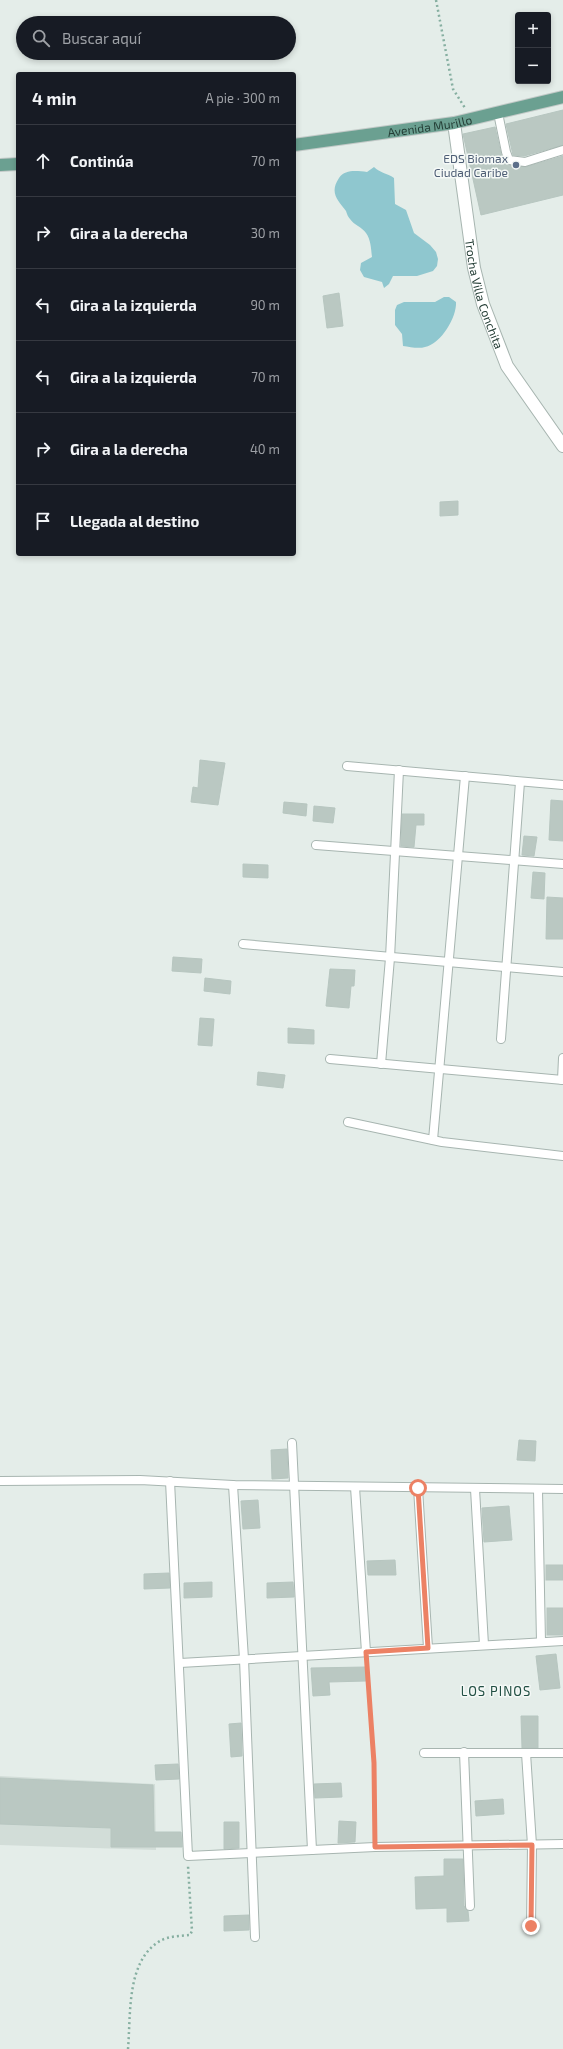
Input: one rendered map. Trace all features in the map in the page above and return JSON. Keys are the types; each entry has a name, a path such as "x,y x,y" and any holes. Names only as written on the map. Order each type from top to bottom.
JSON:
{"main road":[{"name":"Avenida Murillo","path":"296,146 454,123 563,97"},
{"path":"0,165 16,164"}],"street":[{"name":"Trocha Villa Conchita","path":"454,123 474,268 483,304 507,366 563,446"}],"lane":[{"path":"498,113 506,152 510,160 525,162 563,150"},
{"path":"347,766 563,785"},
{"path":"381,1064 390,958 399,770"},
{"path":"433,1140 465,776"},
{"path":"501,1039 520,782"},
{"path":"316,845 563,864"},
{"path":"242,944 563,972"},
{"path":"330,1058 562,1080 563,1058"},
{"path":"348,1122 433,1140 563,1156"},
{"path":"292,1443 304,1656 312,1850"},
{"path":"0,1481 170,1481 233,1485 538,1490 563,1489"},
{"path":"170,1481 180,1663 188,1856 375,1847 563,1844"},
{"path":"233,1485 244,1659 255,1937"},
{"path":"355,1486 366,1652"},
{"path":"418,1488 428,1648"},
{"path":"475,1489 484,1645"},
{"path":"538,1490 541,1642"},
{"path":"180,1663 563,1641"},
{"path":"464,1752 469,1845 470,1906"},
{"path":"424,1753 563,1753"},
{"path":"526,1753 532,1845 531,1926"}],"path":[{"path":"436,0 453,89 471,118"},
{"path":"366,1652 374,1763 375,1847"},
{"path":"128,2049 134,1982 139,1965 152,1948 161,1940 190,1935 192,1931 188,1856"}],"shaded area":[{"path":"0,1776 155,1784 156,1850 0,1845"}],"water":[{"path":"374,167 394,178 395,204 406,210 414,233 430,245 436,252 438,259 437,266 433,271 417,276 393,276 389,284 384,288 382,282 364,277 360,270 361,263 372,257 369,239 364,231 349,218 335,192 336,183 344,173 352,171 367,172"},
{"path":"444,297 449,297 456,302 456,308 447,329 437,341 423,348 403,346 402,334 395,325 395,310 397,305 404,302 435,302"}],"building":[{"path":"563,110 563,145 524,156 513,155 506,124"},
{"name":"EDS Biomax Ciudad Caribe","path":"495,127 501,154 506,165 526,167 563,156 563,195 481,215 463,134"},
{"path":"339,293 343,326 327,328 323,296"},
{"path":"458,501 458,515 440,516 440,502"},
{"path":"200,760 225,763 218,805 191,802 193,787 198,788"},
{"path":"551,800 563,801 563,841 549,840"},
{"path":"284,802 307,804 306,816 283,813"},
{"path":"314,806 335,808 333,823 313,821"},
{"path":"402,814 424,814 424,825 416,825 414,847 401,846"},
{"path":"524,836 537,837 534,856 522,855"},
{"path":"243,864 268,865 268,878 243,877"},
{"path":"533,872 545,873 544,899 531,898"},
{"path":"547,897 563,898 563,939 546,939"},
{"path":"173,957 202,959 201,973 172,971"},
{"path":"330,969 355,970 354,986 351,986 349,1008 326,1006"},
{"path":"205,978 231,981 230,994 204,991"},
{"path":"200,1018 214,1019 212,1046 198,1045"},
{"path":"288,1028 314,1030 314,1044 288,1043"},
{"path":"258,1072 285,1075 283,1088 257,1085"},
{"path":"519,1440 536,1441 535,1461 517,1460"},
{"path":"287,1449 288,1478 272,1479 271,1450"},
{"path":"258,1500 260,1528 243,1529 241,1501"},
{"path":"509,1506 512,1540 484,1542 482,1508"},
{"path":"395,1560 396,1575 368,1575 367,1561"},
{"path":"546,1565 563,1565 563,1580 546,1580"},
{"path":"169,1573 170,1588 144,1589 144,1574"},
{"path":"212,1582 212,1597 184,1598 184,1583"},
{"path":"293,1582 294,1597 267,1598 267,1583"},
{"path":"547,1608 563,1608 563,1635 547,1635"},
{"path":"556,1654 560,1688 540,1690 536,1656"},
{"path":"366,1667 366,1681 329,1682 330,1695 313,1696 311,1668"},
{"path":"521,1716 538,1716 538,1748 522,1748"},
{"path":"241,1723 242,1756 231,1757 229,1724"},
{"path":"178,1764 179,1779 156,1780 155,1765"},
{"path":"0,1778 153,1785 154,1832 181,1832 182,1847 111,1847 111,1828 0,1824"},
{"path":"341,1783 342,1797 315,1798 314,1784"},
{"path":"503,1799 504,1814 476,1816 475,1801"},
{"path":"339,1821 356,1822 355,1842 338,1843"},
{"path":"224,1822 239,1822 239,1848 224,1849"},
{"path":"444,1859 463,1859 464,1906 468,1911 469,1921 447,1922 447,1908 416,1909 415,1877 444,1876"},
{"path":"249,1915 249,1930 224,1931 224,1916"}],"place":[{"name":"EDS Biomax Ciudad Caribe","path":"516,165"}],"district":[{"name":"LOS PINOS","path":"496,1691"}],"route":[{"path":"418,1488 428,1648 366,1652 374,1763 375,1847 532,1845 531,1926"}]}
